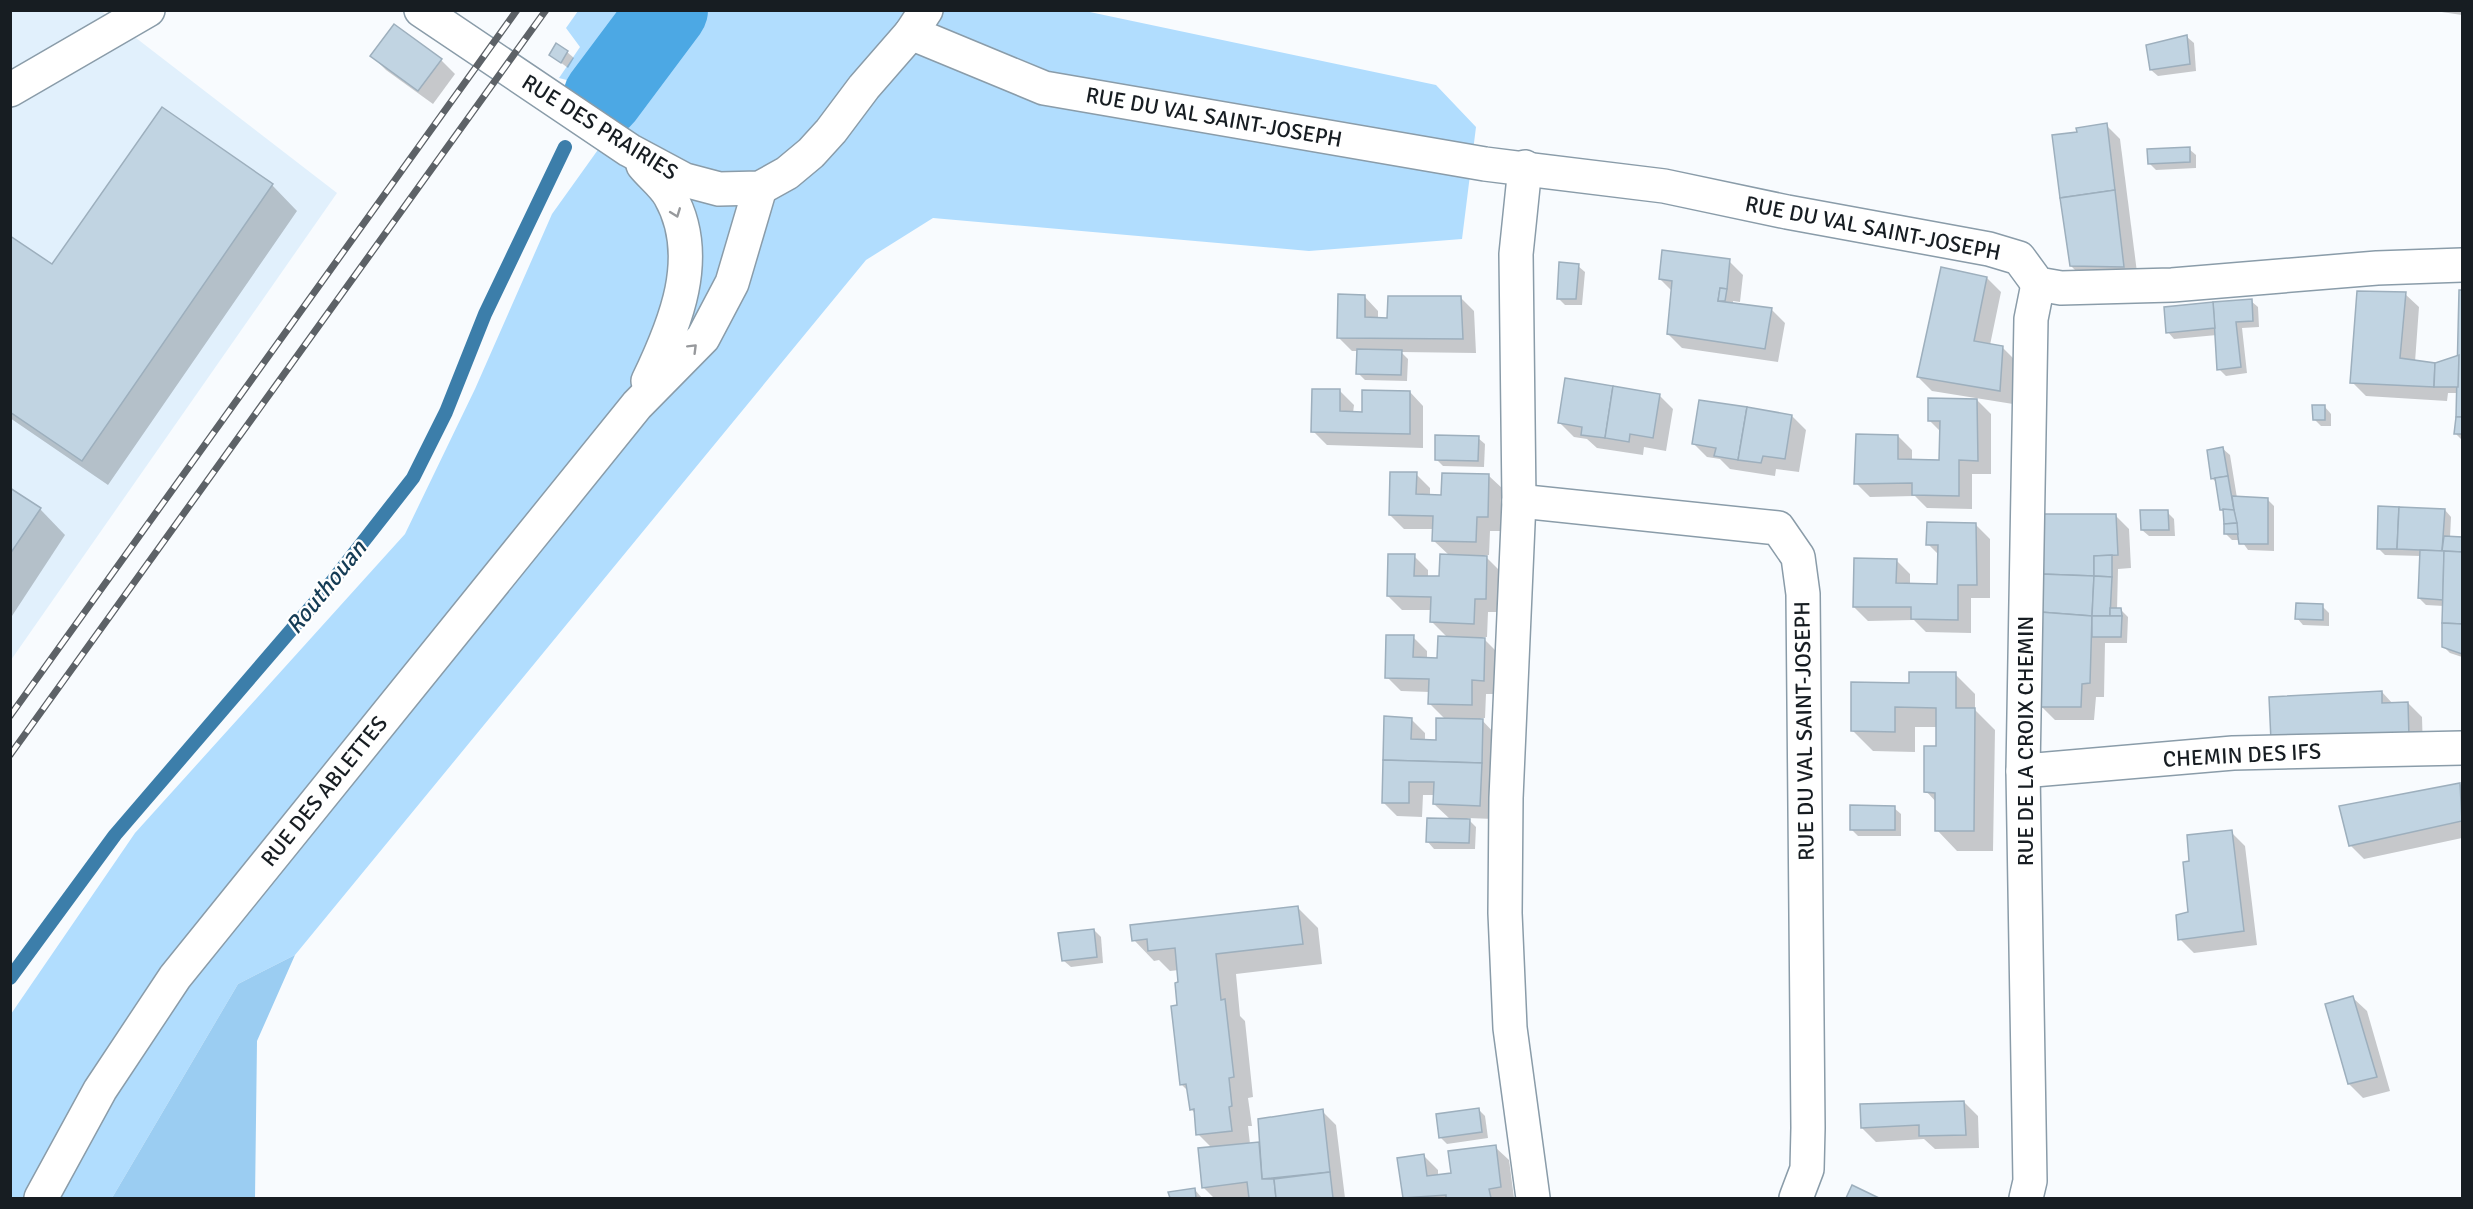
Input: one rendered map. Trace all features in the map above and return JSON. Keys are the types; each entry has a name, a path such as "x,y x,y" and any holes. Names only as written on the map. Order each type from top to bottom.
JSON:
{"street":[{"path":"10,90 148,10"},
{"name":"RUE DES PRAIRIES","path":"421,10 630,150 685,180 719,189 760,188 787,173 811,153 919,22"},
{"name":"RUE DU VAL SAINT-JOSEPH","path":"919,22 1044,88 1485,164 1525,167 1664,186 1787,212 1989,249 2019,258 2037,284"},
{"name":"RUE DES ABLETTES","path":"630,150 670,195 685,235 686,273 676,311 667,342 637,405"},
{"path":"1525,167 1516,254 1519,501 1506,798 1505,914 1510,1028 1533,1198"},
{"name":"RUE DES ABLETTES","path":"41,1198 100,1090 175,976 637,405 703,338 732,284 760,188"},
{"path":"2037,284 2061,288 2172,285 2377,267 2463,265"},
{"name":"RUE DE LA CROIX CHEMIN","path":"2026,1198 2030,1181 2023,771 2031,319 2037,284"},
{"name":"RUE DU VAL SAINT-JOSEPH","path":"1519,501 1778,528 1798,557 1803,594 1808,1128 1807,1169 1796,1198"},
{"name":"CHEMIN DES IFS","path":"2023,771 2233,753 2463,748"}],"shaded area":[{"path":"11,11 101,11 337,193 11,660"},
{"path":"578,11 1085,11 1436,85 1476,127 1462,239 1309,251 933,218 866,260 295,955 238,984 112,1198 11,1198 11,1014 135,833 405,534 475,389 552,214 635,98 559,78 580,47 566,28"},
{"path":"295,955 257,1041 255,1198 112,1198 238,984"}],"building":[{"path":"394,24 442,59 418,91 370,56"},
{"path":"2187,35 2190,64 2150,70 2146,45"},
{"path":"556,43 568,51 561,63 549,55"},
{"path":"162,107 273,184 82,461 10,412 10,236 52,264"},
{"path":"2107,123 2115,190 2060,198 2052,135 2077,132 2076,128"},
{"path":"2190,147 2190,162 2148,164 2147,149"},
{"path":"2115,190 2124,267 2070,266 2060,198"},
{"path":"1662,250 1730,259 1727,289 1720,288 1718,301 1772,308 1765,349 1667,334 1672,281 1659,279"},
{"path":"1559,262 1579,264 1576,299 1557,299"},
{"path":"1941,267 1987,277 1974,341 2003,346 2000,391 1917,377"},
{"path":"1720,288 1727,289 1725,301 1718,301"},
{"path":"2459,290 2462,290 2462,417 2456,417"},
{"path":"2357,291 2406,292 2400,358 2435,363 2434,387 2350,383"},
{"path":"1338,294 1365,295 1365,317 1387,318 1388,296 1461,296 1463,339 1337,338"},
{"path":"2252,299 2253,321 2236,322 2241,367 2217,370 2213,302"},
{"path":"2213,302 2215,328 2166,333 2164,307"},
{"path":"1357,349 1402,350 1401,375 1356,374"},
{"path":"2459,355 2458,387 2434,387 2435,363"},
{"path":"1565,378 1613,386 1605,438 1581,435 1582,427 1558,423"},
{"path":"1613,386 1660,394 1653,438 1630,434 1629,442 1605,438"},
{"path":"1312,389 1340,389 1340,411 1362,412 1362,390 1410,391 1410,434 1311,432"},
{"path":"1928,398 1977,399 1978,461 1959,460 1959,496 1912,495 1912,483 1854,484 1856,434 1898,435 1898,459 1939,460 1940,421 1928,421"},
{"path":"1699,400 1747,407 1738,460 1714,456 1716,448 1692,444"},
{"path":"2312,405 2325,405 2325,420 2313,420"},
{"path":"1747,407 1792,415 1785,459 1763,456 1761,463 1738,460"},
{"path":"2456,417 2462,417 2462,434 2454,434"},
{"path":"1435,435 1479,436 1478,461 1435,460"},
{"path":"2223,447 2228,476 2211,479 2207,450"},
{"path":"1390,472 1417,472 1416,494 1441,495 1442,473 1489,474 1488,517 1477,517 1476,542 1432,541 1433,516 1389,515"},
{"path":"2228,476 2234,510 2220,510 2215,478"},
{"path":"10,488 41,508 10,554"},
{"path":"2232,496 2268,498 2268,544 2239,544"},
{"path":"2378,506 2399,507 2397,549 2377,549"},
{"path":"2399,507 2445,509 2442,551 2397,549"},
{"path":"2223,509 2234,510 2237,523 2224,524"},
{"path":"2140,510 2168,510 2169,530 2141,530"},
{"path":"2043,514 2116,514 2118,555 2094,556 2094,576 2041,574"},
{"path":"1927,522 1976,523 1977,585 1958,585 1958,620 1911,619 1911,607 1853,607 1854,558 1897,559 1896,583 1937,584 1938,545 1926,545"},
{"path":"2237,523 2238,534 2224,534 2224,524"},
{"path":"2444,536 2462,537 2462,552 2442,551"},
{"path":"2420,550 2444,551 2443,600 2418,598"},
{"path":"2444,551 2462,552 2462,624 2442,623"},
{"path":"1388,554 1415,554 1414,576 1439,576 1440,554 1487,556 1486,599 1475,599 1474,624 1430,622 1431,597 1387,596"},
{"path":"2112,555 2112,577 2094,576 2094,556"},
{"path":"2041,574 2094,576 2092,616 2040,612"},
{"path":"2094,576 2112,577 2110,616 2092,616"},
{"path":"2296,603 2323,604 2323,620 2295,619"},
{"path":"2110,608 2121,608 2122,616 2110,616"},
{"path":"2040,612 2092,616 2090,683 2082,684 2081,707 2040,707"},
{"path":"2092,616 2122,616 2121,637 2092,637"},
{"path":"2442,623 2462,624 2462,654 2442,647"},
{"path":"1386,635 1414,635 1413,657 1437,658 1438,636 1485,638 1484,681 1472,680 1472,705 1428,704 1429,679 1385,678"},
{"path":"1909,672 1956,672 1956,708 1975,708 1974,831 1935,831 1935,793 1924,792 1924,746 1936,746 1936,708 1895,707 1895,732 1851,731 1851,682 1909,683"},
{"path":"2382,691 2382,703 2408,702 2409,738 2271,741 2269,697"},
{"path":"1384,716 1412,718 1411,739 1436,740 1436,718 1483,719 1482,763 1383,760"},
{"path":"1383,760 1482,763 1480,806 1433,804 1434,782 1409,782 1409,803 1382,803"},
{"path":"2460,783 2462,821 2349,846 2339,806"},
{"path":"1850,805 1895,806 1895,830 1850,830"},
{"path":"1427,818 1470,819 1469,843 1426,842"},
{"path":"2232,830 2244,931 2178,940 2176,915 2188,912 2183,862 2189,861 2187,835"},
{"path":"1298,906 1303,944 1216,954 1221,1000 1225,999 1234,1077 1229,1078 1232,1131 1196,1135 1194,1109 1190,1110 1186,1084 1180,1085 1171,1006 1177,1005 1175,983 1178,982 1175,948 1148,951 1147,939 1132,941 1130,925"},
{"path":"1094,929 1097,957 1062,961 1058,933"},
{"path":"2353,996 2377,1077 2348,1084 2325,1004"},
{"path":"1964,1101 1966,1135 1919,1136 1919,1125 1861,1128 1860,1104"},
{"path":"1479,1108 1482,1132 1439,1138 1436,1114"},
{"path":"1323,1109 1330,1172 1262,1179 1258,1119"},
{"path":"1259,1142 1262,1179 1274,1179 1276,1198 1249,1198 1247,1182 1202,1188 1198,1148"},
{"path":"1496,1145 1501,1187 1489,1189 1491,1198 1446,1198 1446,1195 1403,1198 1397,1158 1424,1154 1427,1176 1451,1173 1448,1151"},
{"path":"1330,1172 1333,1198 1276,1198 1274,1179"},
{"path":"1852,1185 1879,1198 1846,1198"},
{"path":"1195,1188 1196,1198 1170,1198 1168,1192"}],"waterway":[{"name":"Routhouan","path":"603,97 668,10"},
{"name":"Routhouan","path":"10,978 115,835 323,593 413,478 446,412 485,314 565,147"}],"railway":[{"path":"10,716 517,10"},
{"path":"10,755 546,10"}]}
